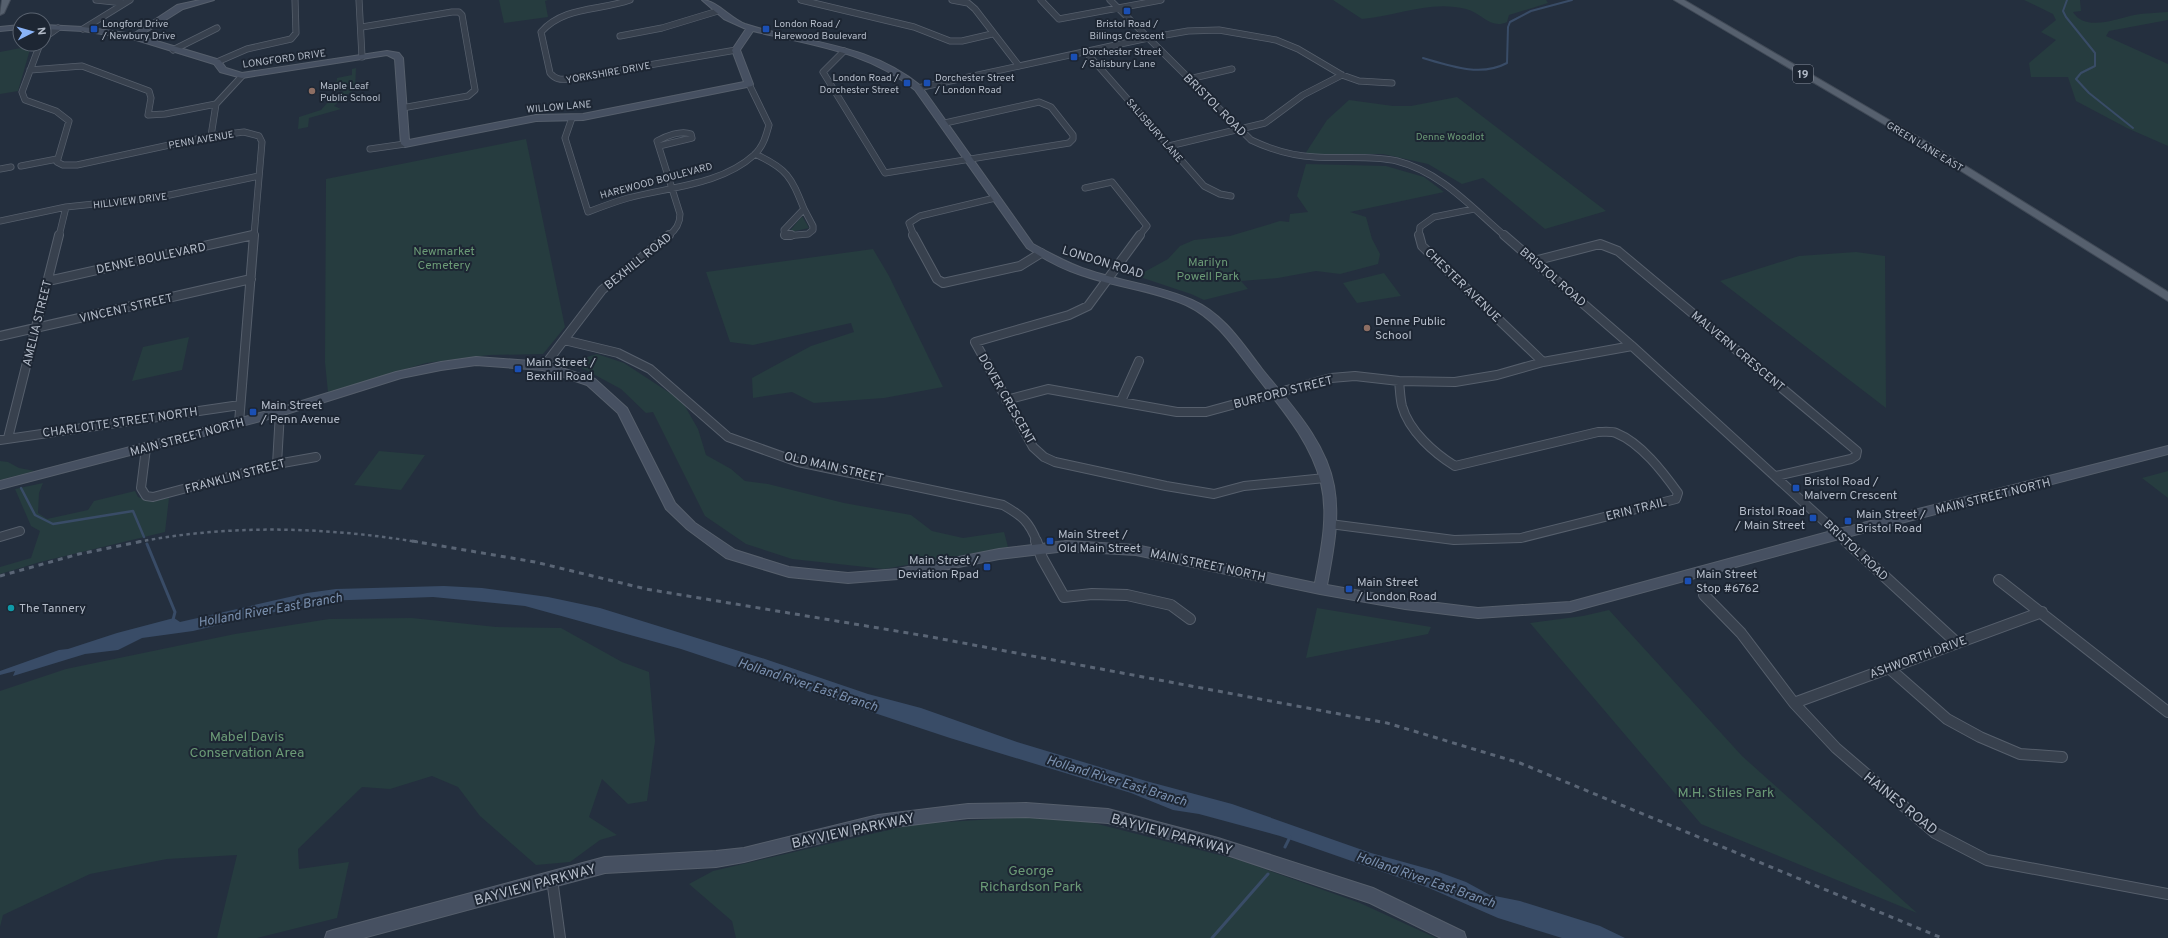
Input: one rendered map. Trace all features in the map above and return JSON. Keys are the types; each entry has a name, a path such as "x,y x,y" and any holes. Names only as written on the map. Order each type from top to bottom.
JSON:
{"main road":[{"path":"0,13 6,0"},
{"name":"GREEN LANE EAST","path":"1678,0 1929,147 2168,297"}],"street":[{"path":"96,0 124,3"},
{"path":"83,29 130,0"},
{"path":"134,37 180,8 210,0"},
{"path":"217,62 247,49 291,39 296,33 295,0"},
{"path":"359,0 362,27 362,57"},
{"name":"YORKSHIRE DRIVE","path":"630,0 575,11 554,19 546,25 541,32 550,73 554,78 560,80 575,78 736,50"},
{"name":"LONDON ROAD","path":"706,0 718,11 736,23 867,56 890,66 906,76 918,88 945,123 968,159 1030,246 1053,260 1086,273 1110,278 1178,299 1204,310 1230,336 1298,420 1318,456 1325,478 1330,503 1330,524 1320,588"},
{"path":"801,0 914,27 950,41 962,41 992,34"},
{"path":"952,0 968,3 975,9 992,34 1019,66"},
{"path":"1041,0 1059,19 1161,0"},
{"name":"BRISTOL ROAD","path":"1110,0 1251,140 1268,149 1287,155 1308,158 1383,159 1407,164 1440,179 1632,346 1957,643"},
{"path":"620,36 662,28 718,11"},
{"path":"362,27 452,12 459,12 462,15 475,90 468,96 402,108"},
{"path":"736,50 751,27"},
{"path":"0,29 12,28"},
{"name":"LONGFORD DRIVE","path":"52,28 83,29 134,37 217,62 223,70 242,76 387,53 396,54 399,58 405,144"},
{"path":"52,32 58,28"},
{"path":"173,50 217,28"},
{"path":"918,88 1148,38 1196,31 1219,30 1276,40 1298,49 1342,75 1359,81 1392,83"},
{"name":"HAREWOOD BOULEVARD","path":"572,118 565,138 588,212 613,201 720,173 755,154 764,142 769,125 739,62 736,50"},
{"path":"844,51 822,72 847,109 885,173 1069,143 1072,141 1073,135 1051,107 1039,102 945,123"},
{"path":"22,166 57,159 68,119 61,112 25,100 22,92 37,52"},
{"name":"SALISBURY LANE","path":"1086,52 1204,186 1220,194 1231,196"},
{"path":"30,70 64,66 82,66 149,91 151,98 148,115 165,114 216,104"},
{"path":"1189,79 1232,69"},
{"path":"1169,146 1265,123 1277,116 1303,95 1342,75"},
{"path":"211,136 216,104 242,76"},
{"name":"WILLOW LANE","path":"370,149 405,144 536,118 583,117 749,84"},
{"name":"PENN AVENUE","path":"57,159 57,162 62,165 77,165 211,136 244,132 259,136 262,142 239,423"},
{"path":"686,132 691,134 692,138 659,146 657,141 664,137 686,132"},
{"name":"BEXHILL ROAD","path":"544,366 602,290 678,226 680,214 670,187 659,146"},
{"path":"755,154 777,163 785,169 790,176 813,226 813,230 808,234 785,236 783,233 784,230 804,209"},
{"path":"0,169 11,167"},
{"name":"HILLVIEW DRIVE","path":"0,221 66,207 160,197 259,176"},
{"path":"1085,188 1112,182 1147,226 1110,278"},
{"path":"995,198 920,216 910,223 910,230 937,279 943,283 952,282 1020,266 1041,253"},
{"name":"AMELIA STREET","path":"4,439 36,328 66,207"},
{"name":"CHESTER AVENUE","path":"1474,209 1432,218 1422,223 1418,231 1419,240 1422,246 1543,362"},
{"name":"DENNE BOULEVARD","path":"48,281 255,235"},
{"name":"MALVERN CRESCENT","path":"1534,260 1600,244 1618,251 1857,451 1856,456 1851,459 1776,476"},
{"name":"DOVER CRESCENT","path":"1110,278 1093,302 1076,313 975,342 1033,447 1044,457 1055,462 1215,497 1244,486 1325,478"},
{"name":"VINCENT STREET","path":"0,336 251,279"},
{"name":"OLD MAIN STREET","path":"564,340 618,353 650,369 728,437 798,462 1003,505 1020,515 1031,526 1039,549 1064,597 1092,594 1127,595 1171,604 1190,619"},
{"name":"BURFORD STREET","path":"1006,400 1048,389 1062,390 1177,412 1206,412 1331,378 1355,376 1399,381 1455,382 1497,375 1543,362 1632,346"},
{"name":"MAIN STREET NORTH","path":"0,485 280,412 400,375 441,366 476,361 544,366 591,382 623,411 670,506 709,540 731,554 789,572 848,578 898,574 999,554 1066,546 1136,550 1405,604 1478,613 1555,608 1616,596 1839,534 2168,450"},
{"path":"1121,401 1139,362"},
{"name":"ERIN TRAIL","path":"1330,524 1454,540 1521,538 1676,499 1678,493 1673,484 1628,439 1615,432 1598,432 1455,466 1444,460 1413,428 1403,410 1399,381"},
{"name":"CHARLOTTE STREET NORTH","path":"4,439 240,405"},
{"path":"277,464 280,412"},
{"name":"FRANKLIN STREET","path":"146,448 141,488 146,496 153,497 277,464 316,457"},
{"path":"0,537 20,531"},
{"path":"1999,580 2042,612 2168,712"},
{"name":"HAINES ROAD","path":"1704,595 1742,633 1794,703 1836,748 1935,833 1987,860 2168,894"},
{"name":"ASHWORTH DRIVE","path":"1794,703 2042,612"},
{"path":"1889,668 1947,719 1980,737 2020,754 2062,757"},
{"name":"BAYVIEW PARKWAY","path":"333,938 604,865 694,862 730,857 878,822 913,816 968,811 1026,810 1070,812 1108,816 1159,829 1309,874 1373,896 1458,938"},
{"path":"552,879 560,938"}],"green space":[{"path":"499,0 548,0 545,1 548,17 504,23"},
{"path":"1333,0 1546,0 1548,3 1509,15 1507,22 1496,24 1466,9 1439,6 1362,19"},
{"path":"2024,0 2080,0 2081,11 2073,12 2078,18 2093,23 2110,21 2138,14 2168,12 2168,20 2109,31 2106,36 2168,64 2168,146 2127,128 2076,101 2068,77 2031,77 2029,63 2056,40 2041,32 2056,20 2053,14"},
{"path":"12,50 12,52 29,52 18,91 0,94 0,52"},
{"path":"356,68 355,89 334,106 341,109 309,118 308,127 298,129 299,117 321,110 328,102 326,99 344,91 336,91 335,82 337,81 337,78 352,75 352,69"},
{"name":"Denne Woodlot","path":"1457,97 1606,211 1545,229 1483,178 1462,184 1428,164 1383,154 1305,154 1327,120 1349,100 1393,106 1411,106"},
{"name":"Newmarket Cemetery","path":"526,139 565,327 543,354 489,355 426,363 328,392 325,362 326,179"},
{"name":"Marilyn Powell Park","path":"1306,164 1386,166 1424,177 1444,192 1350,212 1366,217 1372,239 1380,254 1378,264 1340,274 1316,271 1278,278 1241,281 1248,289 1204,300 1191,294 1137,276 1168,259 1180,246 1194,240 1230,236 1280,221 1289,222 1290,214 1308,212 1297,196"},
{"path":"802,216 809,228 791,232 790,231"},
{"path":"873,249 889,276 943,387 884,398 814,403 792,392 753,398 752,378 811,346 854,332 851,323 753,345 730,342 706,272"},
{"path":"1856,252 1885,256 1886,408 1720,281 1799,256"},
{"path":"1384,273 1401,296 1357,303 1343,283"},
{"path":"189,337 182,370 132,381 143,347"},
{"path":"597,354 624,363 682,401 698,429 706,455 731,469 745,481 768,484 844,503 911,515 932,531 963,538 1004,532 1008,547 884,569 792,559 746,544 705,516 653,412 646,413 621,389 582,368 587,357"},
{"path":"379,451 425,455 401,490 354,485"},
{"path":"0,461 8,462 19,468 35,471 0,480"},
{"path":"2168,471 2168,498 2142,478"},
{"path":"43,483 39,493 38,513 47,519 88,510 94,501 135,491 138,497 148,501 169,498 165,532 40,562 0,574 0,567 31,558 40,531 31,526 15,489"},
{"path":"1317,608 1431,627 1428,634 1306,658"},
{"name":"M.H. Stiles Park","path":"1609,610 1742,756 1917,913 1701,824 1530,623 1583,616"},
{"name":"Mabel Davis Conservation Area","path":"412,618 496,627 561,628 622,662 649,672 655,741 647,801 628,804 602,779 589,817 617,835 600,840 570,862 536,865 480,816 458,787 432,776 390,789 362,787 298,849 299,869 349,862 337,918 257,938 217,938 237,855 167,859 90,874 3,915 0,927 0,691 66,669 235,634 329,619"},
{"name":"George Richardson Park","path":"1028,817 1090,822 1239,860 1360,903 1436,938 736,938 732,921 689,884 713,871 914,824"}],"water":[{"name":"Holland River East Branch","path":"444,586 482,588 548,597 600,608 765,659 868,694 921,708 1017,742 1146,781 1232,804 1371,853 1436,871 1466,882 1490,895 1520,901 1600,926 1625,938 1562,938 1498,918 1429,888 1280,836 1199,814 1173,810 1131,793 950,738 681,649 525,606 433,597 322,601 193,631 142,638 118,650 85,654 13,676 15,671 0,675 0,671 59,650 68,649 117,633 174,618 180,622 307,593 336,589"}],"waterway":[{"path":"1423,58 1465,69 1476,70 1497,67 1507,63 1508,27 1510,22 1531,11 1572,0"},
{"path":"2067,0 2063,11 2066,17 2095,53 2095,66 2081,73 2076,79 2089,93 2133,128"},
{"path":"21,488 35,515 53,524 133,511 144,537"},
{"path":"147,544 175,612 173,620"},
{"path":"1285,847 1290,837"},
{"path":"1212,938 1268,874"}],"railway":[{"path":"138,542 208,532 243,530 348,533 417,542"},
{"path":"138,542 143,541"},
{"path":"412,541 417,542"},
{"path":"0,576 79,554 138,542"},
{"path":"417,542 535,562 646,589 926,636 1387,723 1520,763 1942,938"}],"place":[{"name":"Bristol Road / Billings Crescent","path":"1127,11"},
{"name":"Longford Drive / Newbury Drive","path":"94,29"},
{"name":"London Road / Harewood Boulevard","path":"766,29"},
{"name":"Dorchester Street / Salisbury Lane","path":"1074,57"},
{"name":"London Road / Dorchester Street","path":"907,83"},
{"name":"Dorchester Street / London Road","path":"927,83"},
{"name":"Maple Leaf Public School","path":"312,91"},
{"name":"Denne Public School","path":"1367,328"},
{"name":"Main Street / Bexhill Road","path":"518,369"},
{"name":"Main Street / Penn Avenue","path":"253,412"},
{"name":"Bristol Road / Malvern Crescent","path":"1796,488"},
{"name":"Bristol Road / Main Street","path":"1813,518"},
{"name":"Main Street / Bristol Road","path":"1848,521"},
{"name":"Main Street / Old Main Street","path":"1050,541"},
{"name":"Main Street / Deviation Rpad","path":"987,567"},
{"name":"Main Street Stop #6762","path":"1688,581"},
{"name":"Main Street / London Road","path":"1349,589"},
{"name":"The Tannery","path":"11,608"}]}
